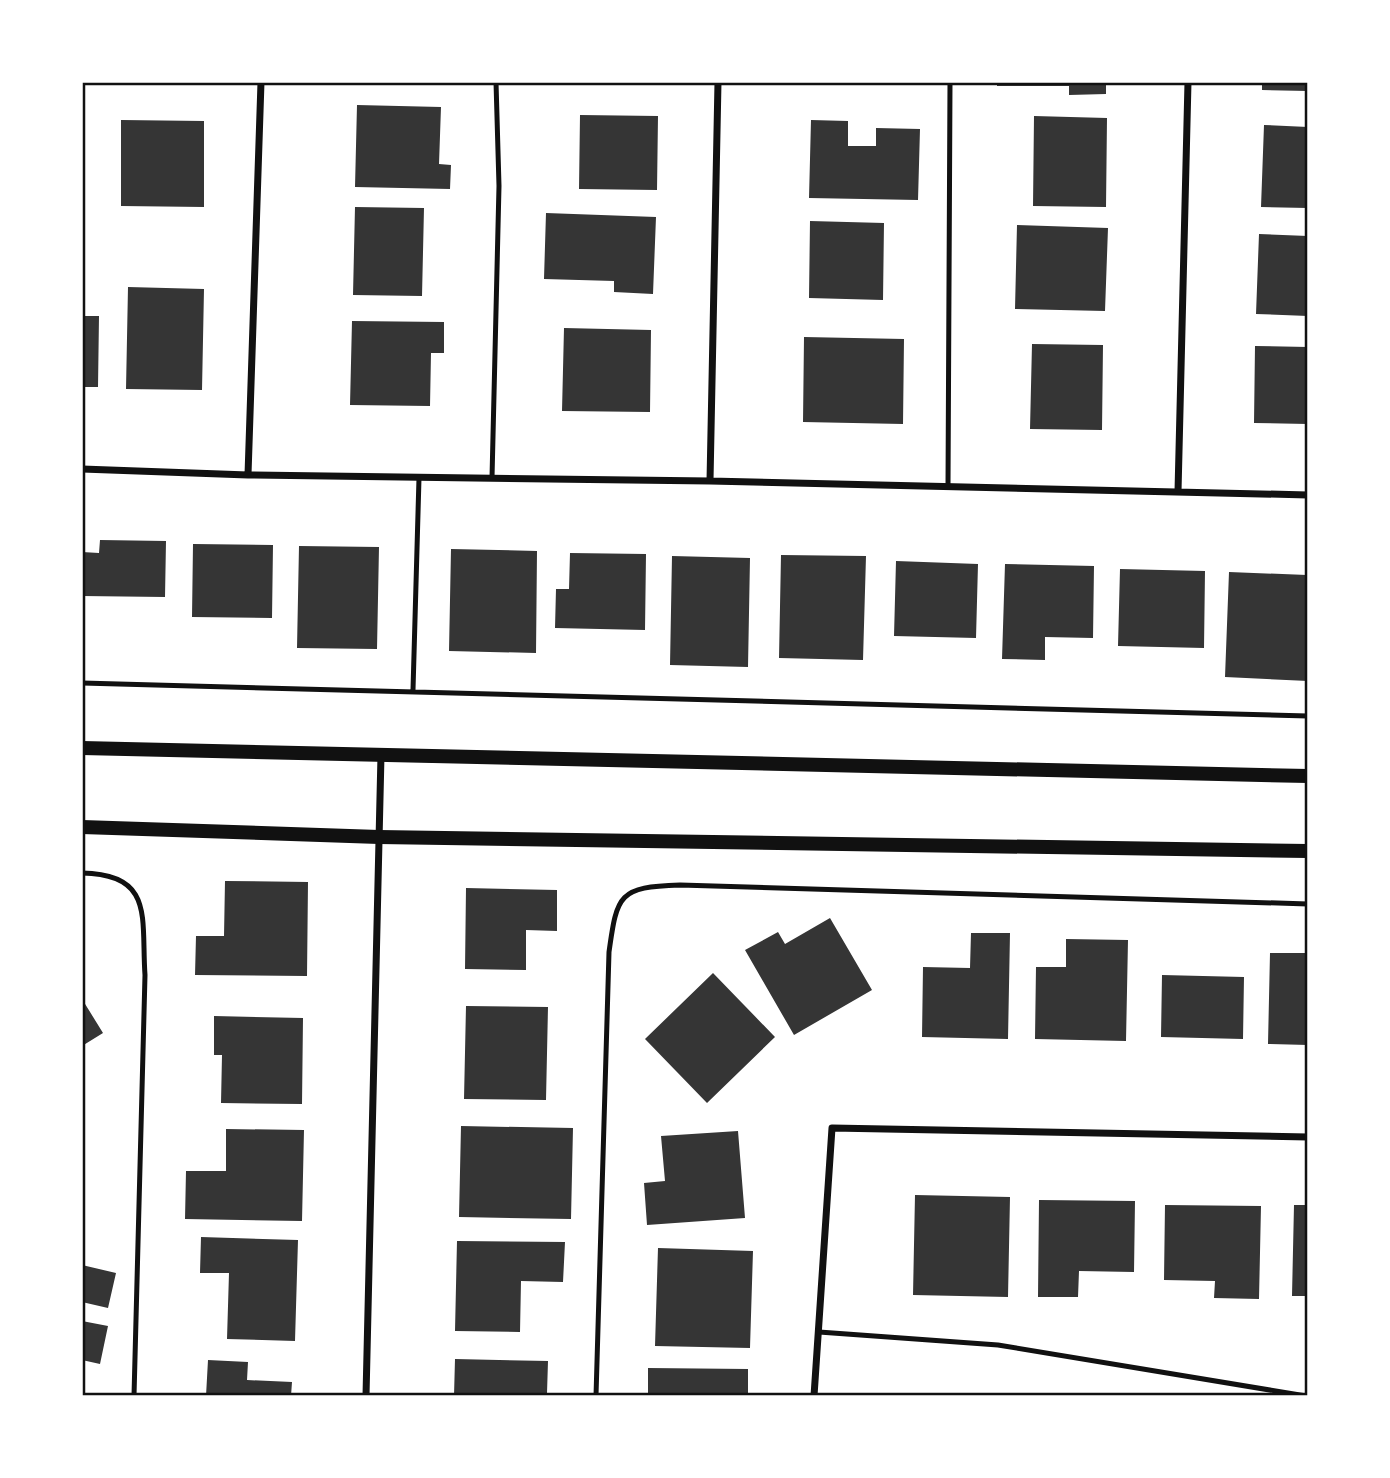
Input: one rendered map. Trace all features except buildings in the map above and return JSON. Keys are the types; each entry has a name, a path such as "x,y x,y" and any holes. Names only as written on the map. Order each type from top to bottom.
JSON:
{"main road":[{"path":"82,747 1308,776"},
{"path":"82,827 379,837 1308,852"}],"street":[{"path":"248,475 261,82"},
{"path":"710,481 718,82"},
{"path":"1178,492 1188,82"},
{"path":"82,469 248,475 710,481 1308,495"},
{"path":"366,1396 381,755"},
{"path":"814,1396 832,1128 1308,1137"}],"lane":[{"path":"492,478 499,186 496,82"},
{"path":"948,487 950,82"},
{"path":"413,691 419,478"},
{"path":"82,683 1308,716"},
{"path":"82,873 119,877 130,885 142,908 145,975 134,1396"},
{"path":"596,1396 609,952 619,902 629,892 646,886 680,885 1308,904"},
{"path":"819,1332 998,1345 1306,1396"}]}
